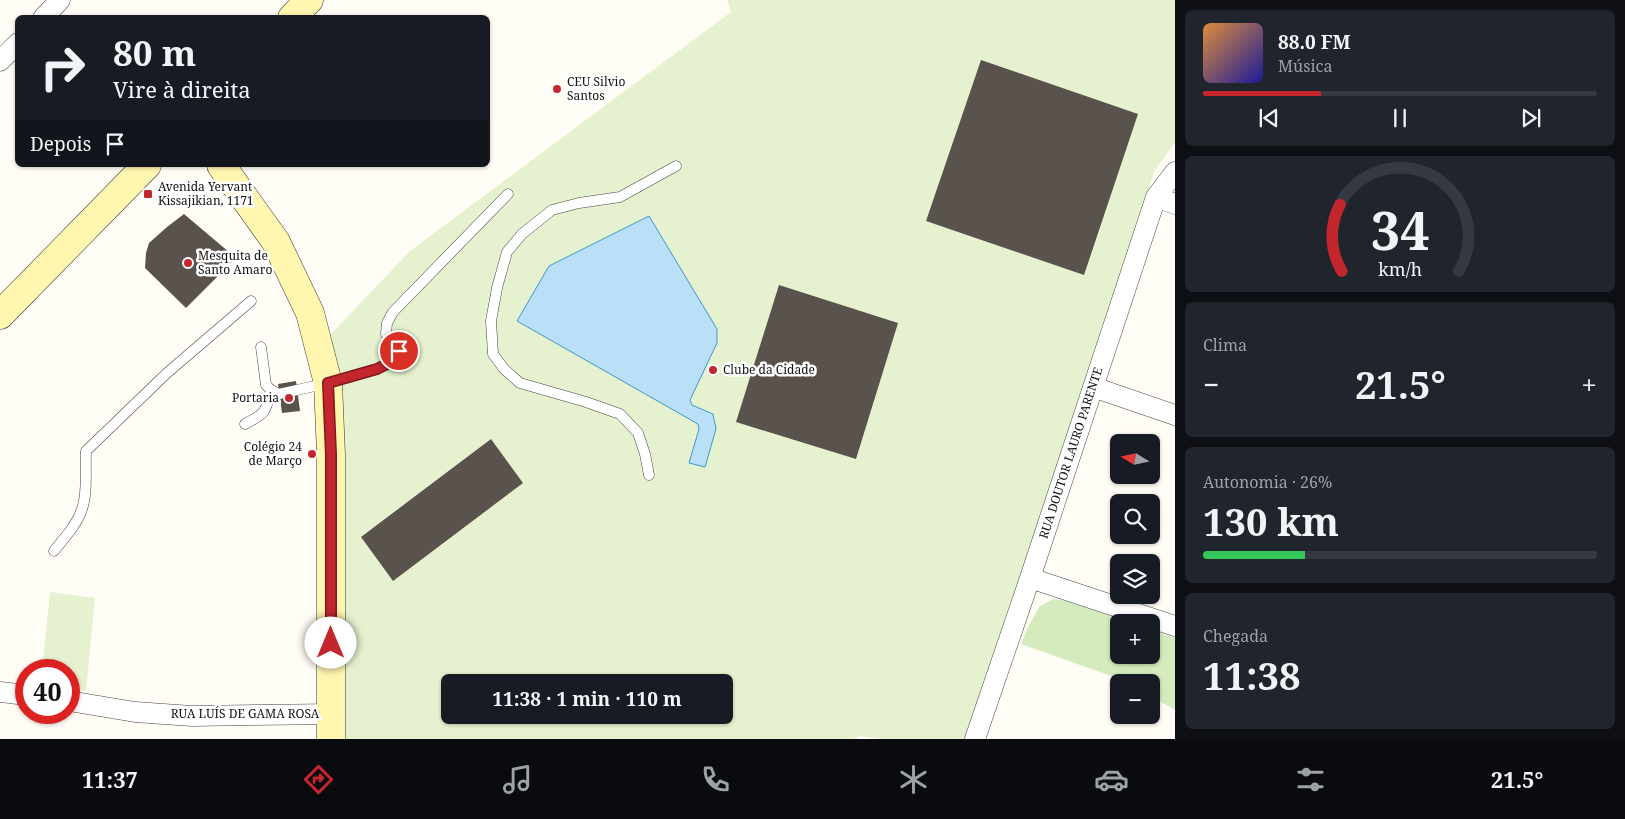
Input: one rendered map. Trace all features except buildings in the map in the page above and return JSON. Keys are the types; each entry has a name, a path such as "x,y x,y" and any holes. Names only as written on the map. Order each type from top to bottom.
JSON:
{"street":[{"path":"46,15 60,0"},
{"path":"295,15 309,0"},
{"path":"0,60 15,46"},
{"path":"1,310 145,167"},
{"path":"222,167 276,242 310,313 328,383 331,455 330,695 332,726"},
{"name":"RUA DOUTOR LAURO PARENTE","path":"975,739 1156,197 1175,172"},
{"path":"1156,197 1175,204"},
{"path":"1093,387 1175,415"},
{"path":"1030,578 1175,626"},
{"path":"0,692 15,694"},
{"name":"RUA LUÍS DE GAMA ROSA","path":"80,703 135,712 332,726"}],"lane":[{"path":"649,475 638,432 620,414 520,383 504,369 493,354 491,321 497,288 507,252 522,234 552,210 579,203 620,197 676,166"},
{"path":"386,334 387,323 393,312 508,194"},
{"path":"54,551 75,524 83,508 86,491 86,451 166,374 251,301"},
{"path":"261,347 266,384 271,390 279,394 377,369 395,360 401,340"},
{"path":"245,424 262,415 271,390"}],"green space":[{"name":"Clube da Cidade","path":"727,0 1175,0 1175,143 1155,170 967,739 880,739 860,736 853,739 341,739 342,404 330,335 410,251 731,12"},
{"path":"50,592 95,598 86,691 80,690 80,659 43,659"},
{"path":"1053,599 1066,601 1110,615 1110,664 1160,664 1160,633 1175,638 1175,710 1160,701 1160,674 1110,674 1110,676 1021,644 1040,606"}],"water":[{"path":"649,216 717,329 717,343 690,400 692,405 713,414 716,429 705,467 689,463 699,429 698,424 517,321 549,266"}],"place":[{"name":"CEU Silvio Santos","path":"557,89"},
{"name":"Avenida Yervant Kissajikian, 1171","path":"148,194"},
{"name":"Mesquita de Santo Amaro","path":"188,263"},
{"name":"Clube da Cidade","path":"713,370"},
{"name":"Portaria","path":"289,398"},
{"name":"Colégio 24 de Março","path":"312,454"}],"route":[{"path":"331,643 331,455 328,383 377,369 395,360 399,351"}]}
